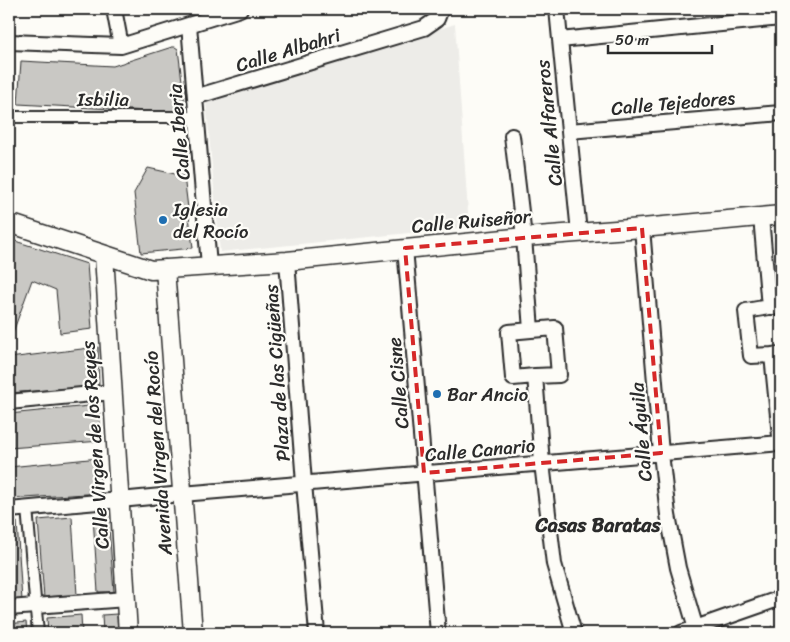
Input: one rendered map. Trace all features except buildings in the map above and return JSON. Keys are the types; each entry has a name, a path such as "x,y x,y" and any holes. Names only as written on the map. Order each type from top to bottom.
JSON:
{"street":[{"path":"114,9 120,46"},
{"path":"9,42 120,46 240,9"},
{"name":"Calle Albahri","path":"195,97 424,28 437,19 441,9"},
{"name":"Calle Alfareros","path":"557,9 579,233"},
{"path":"560,40 781,18"},
{"name":"Calle Iberia","path":"189,25 208,266"},
{"name":"Calle Tejedores","path":"569,131 781,113"},
{"name":"Isbilia","path":"9,117 196,117"},
{"path":"512,136 524,237 531,330"},
{"name":"Calle Ruiseñor","path":"9,223 152,270 287,261 405,248 781,215"},
{"path":"761,217 775,307 746,311 751,356 776,354 781,444"},
{"name":"Calle Águila","path":"642,228 661,453 670,524 678,568 696,628"},
{"name":"Calle Cisne","path":"405,248 438,633"},
{"name":"Calle Virgen de los Reyes","path":"104,254 128,633"},
{"name":"Plaza de las Cigüeñas","path":"287,261 317,633"},
{"name":"Avenida Virgen del Rocío","path":"165,269 193,633"},
{"path":"555,328 559,375 513,378 509,332 531,330 555,328"},
{"path":"535,376 542,463 554,564 574,633"},
{"path":"9,402 113,392"},
{"name":"Calle Canario","path":"9,510 304,483 781,444"},
{"path":"27,508 38,633"},
{"path":"681,633 781,598"},
{"path":"9,608 126,599"}],"path":[{"path":"752,633 781,624"}],"highlighted area":[{"path":"642,228 661,453 424,473 405,248"}],"shaded area":[{"path":"455,24 469,227 220,252 206,103"}],"place":[{"name":"Iglesia del Rocío","path":"163,220"},
{"name":"Bar Ancio","path":"437,394"}],"district":[{"name":"Casas Baratas","path":"598,525"}]}
